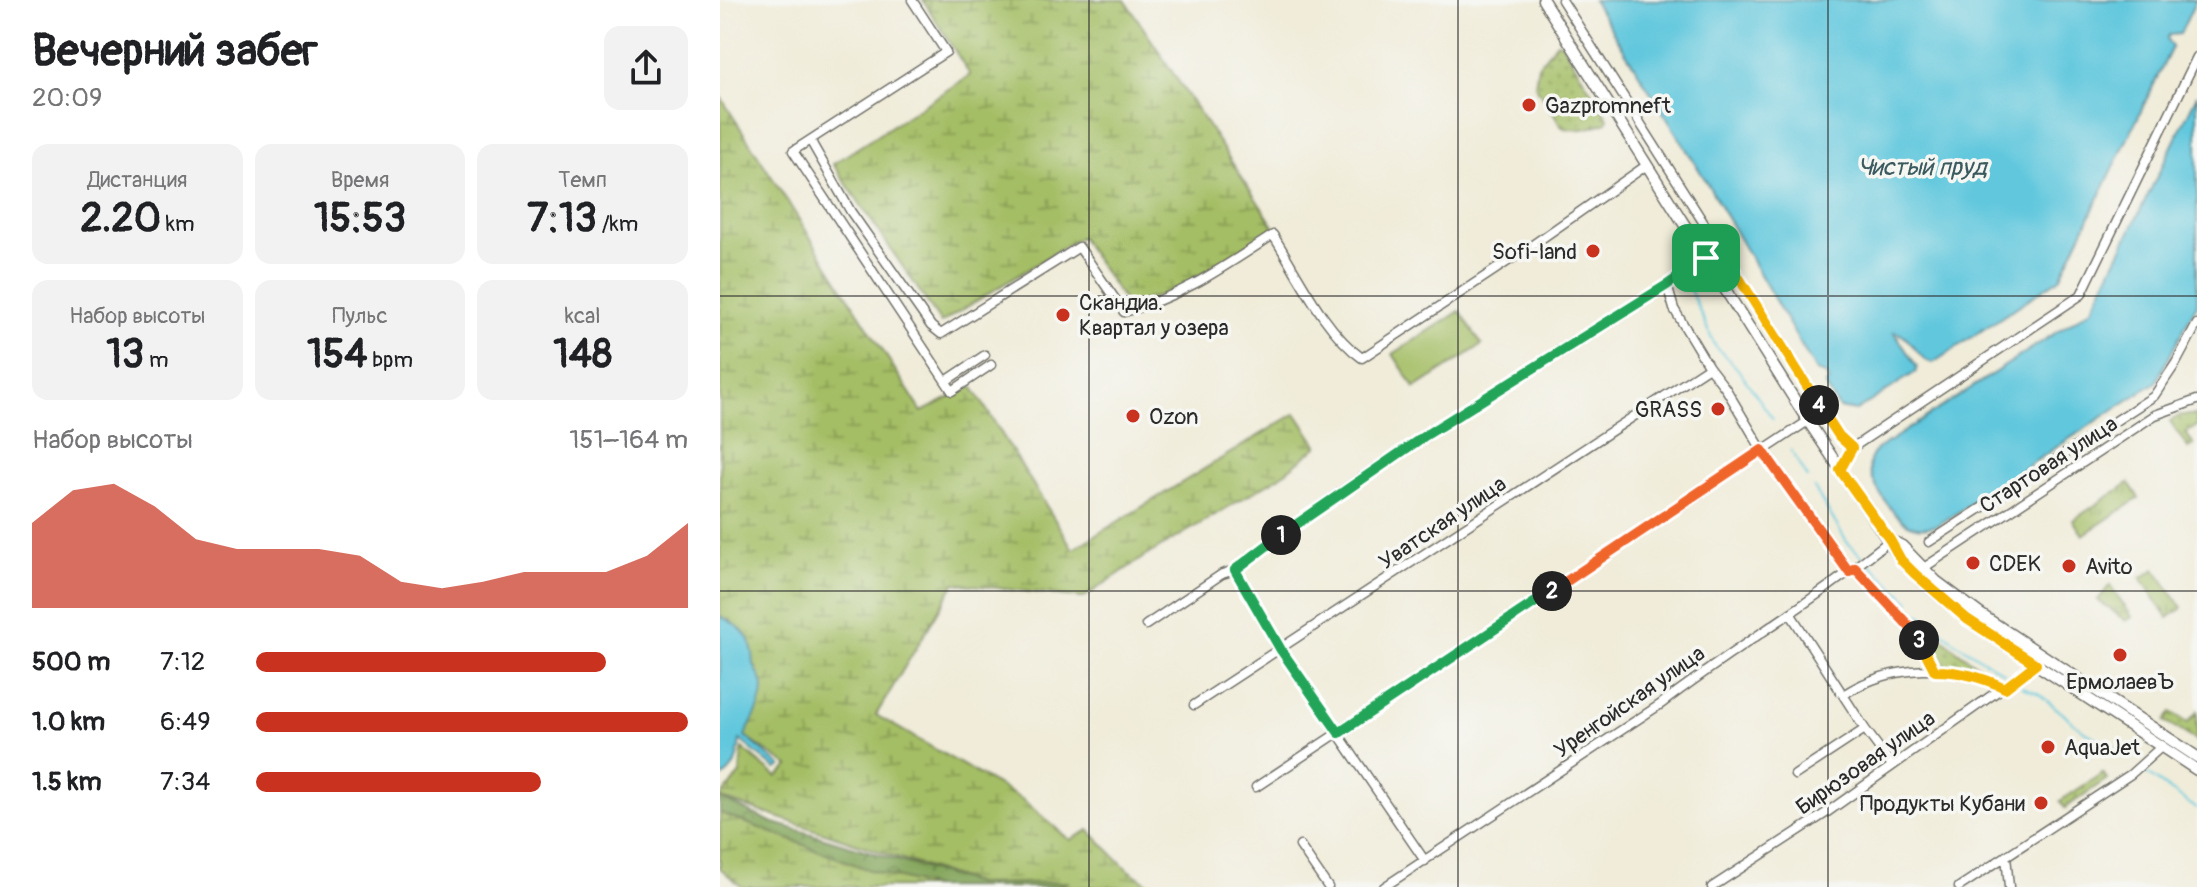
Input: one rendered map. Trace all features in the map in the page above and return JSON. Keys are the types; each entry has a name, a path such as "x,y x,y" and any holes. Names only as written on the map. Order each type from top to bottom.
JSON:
{"main road":[{"path":"1543,0 1808,421 1901,560 2197,757"},
{"path":"1919,571 1967,619 2197,770"}],"street":[{"path":"912,0 946,52 793,151 952,391 991,365"},
{"path":"1562,0 1839,436 1852,448"},
{"path":"1840,470 1852,448 2081,295 2197,57"},
{"path":"1597,84 1612,79"},
{"path":"810,140 851,212 931,326 941,334 1079,247 1124,312 1155,304 1193,287 1273,235 1331,326 1348,347 1362,358 1647,165"},
{"path":"1146,625 1222,574 1235,570 1426,435 1706,258"},
{"path":"1713,269 1727,259"},
{"path":"1667,285 1674,309 1762,450 1852,570 1908,625 1935,671"},
{"path":"1747,324 1762,314"},
{"path":"1929,542 2154,396 2197,324"},
{"path":"946,381 985,355"},
{"path":"1778,373 1793,363"},
{"name":"Уватская улица","path":"1194,705 1709,367"},
{"name":"Стартовая улица","path":"1919,571 2155,415 2197,400"},
{"path":"1256,787 1808,421"},
{"name":"Уренгойская улица","path":"1384,887 1661,704 1890,540"},
{"path":"1235,570 1281,650 1425,861"},
{"path":"1790,613 1891,764"},
{"name":"Бирюзовая улица","path":"1712,887 1826,813 2036,664"},
{"path":"1843,695 1861,683 1885,674 1935,671 1955,671 1984,678 2005,688"},
{"path":"1795,775 1865,729"},
{"path":"1959,887 2131,774 2161,747"},
{"path":"1300,846 1328,887"},
{"path":"2006,856 2009,887"}],"green space":[{"path":"923,0 1125,0 1275,228 1173,292 1127,305 1080,237 941,323 833,164 970,75"},
{"path":"1557,42 1561,43 1608,118 1607,122 1579,129 1562,127 1535,85 1538,66"},
{"path":"720,96 922,412 972,386 1073,549 1296,413 1318,446 1279,477 1144,557 1083,598 955,583 876,715 1023,800 1070,840 1089,830 1127,869 1153,887 1056,887 1069,882 977,884 720,798 740,773 742,748 777,777 789,766 744,736 762,682 731,622 720,616"},
{"path":"1460,311 1482,345 1415,388 1393,354"},
{"path":"2181,415 2197,415 2197,426 2186,433 2194,445 2188,448 2170,421"},
{"path":"2129,483 2139,498 2083,535 2073,520"},
{"path":"2155,569 2182,608 2168,618 2141,578"},
{"path":"2110,585 2132,617 2126,621 2098,600"},
{"path":"1915,614 1985,671 1948,667 1936,657 1935,648 1911,618"},
{"path":"2171,712 2188,723 2197,712 2197,741 2165,721"},
{"path":"2103,773 2107,779 2065,808 2060,801"},
{"path":"720,798 771,822 977,884 1074,882 1056,887 933,887 869,870 720,813"},
{"path":"720,813 869,870 933,887 742,887 720,868"}],"water":[{"name":"Чистый пруд","path":"1593,0 2196,0 2180,34 2169,35 2167,39 2172,47 2060,278 1933,363 1894,332 1917,367 1916,372 1856,411 1839,408 1825,385 1829,381 1825,374 1816,371 1703,176"},
{"path":"2197,95 2197,304 2156,382 1938,525 1915,527 1902,520 1876,487 1870,469 1874,452 2092,309"},
{"path":"720,616 746,635 762,682 761,703 745,736 781,766 776,769 740,740 733,767 720,779"}],"waterway":[{"path":"1688,285 1715,346 1737,368 1773,419"},
{"path":"1791,450 1808,478"},
{"path":"1814,488 1847,542 1862,556"},
{"path":"1870,564 1910,602"},
{"path":"1919,613 1955,642 2004,673"},
{"path":"2022,687 2038,693 2084,731 2127,756"},
{"path":"2146,773 2197,809"}],"place":[{"name":"Gazpromneft","path":"1529,105"},
{"name":"Sofi-land","path":"1593,251"},
{"name":"Скандиа. Квартал у озера","path":"1063,315"},
{"name":"GRASS","path":"1718,409"},
{"name":"Ozon","path":"1133,416"},
{"name":"CDEK","path":"1973,563"},
{"name":"Avito","path":"2069,566"},
{"name":"ЕрмолаевЪ","path":"2120,655"},
{"name":"AquaJet","path":"2048,747"},
{"name":"Продукты Кубани","path":"2041,803"}],"route":[{"path":"1706,258 1713,269 1727,259 1839,436 1852,448 1840,470 1901,560 1967,619 2036,664 2005,688 1984,678 1955,671 1935,671 1908,625 1855,568 1849,572 1762,450 1339,733 1281,650 1235,570 1426,435 1706,258"}]}
